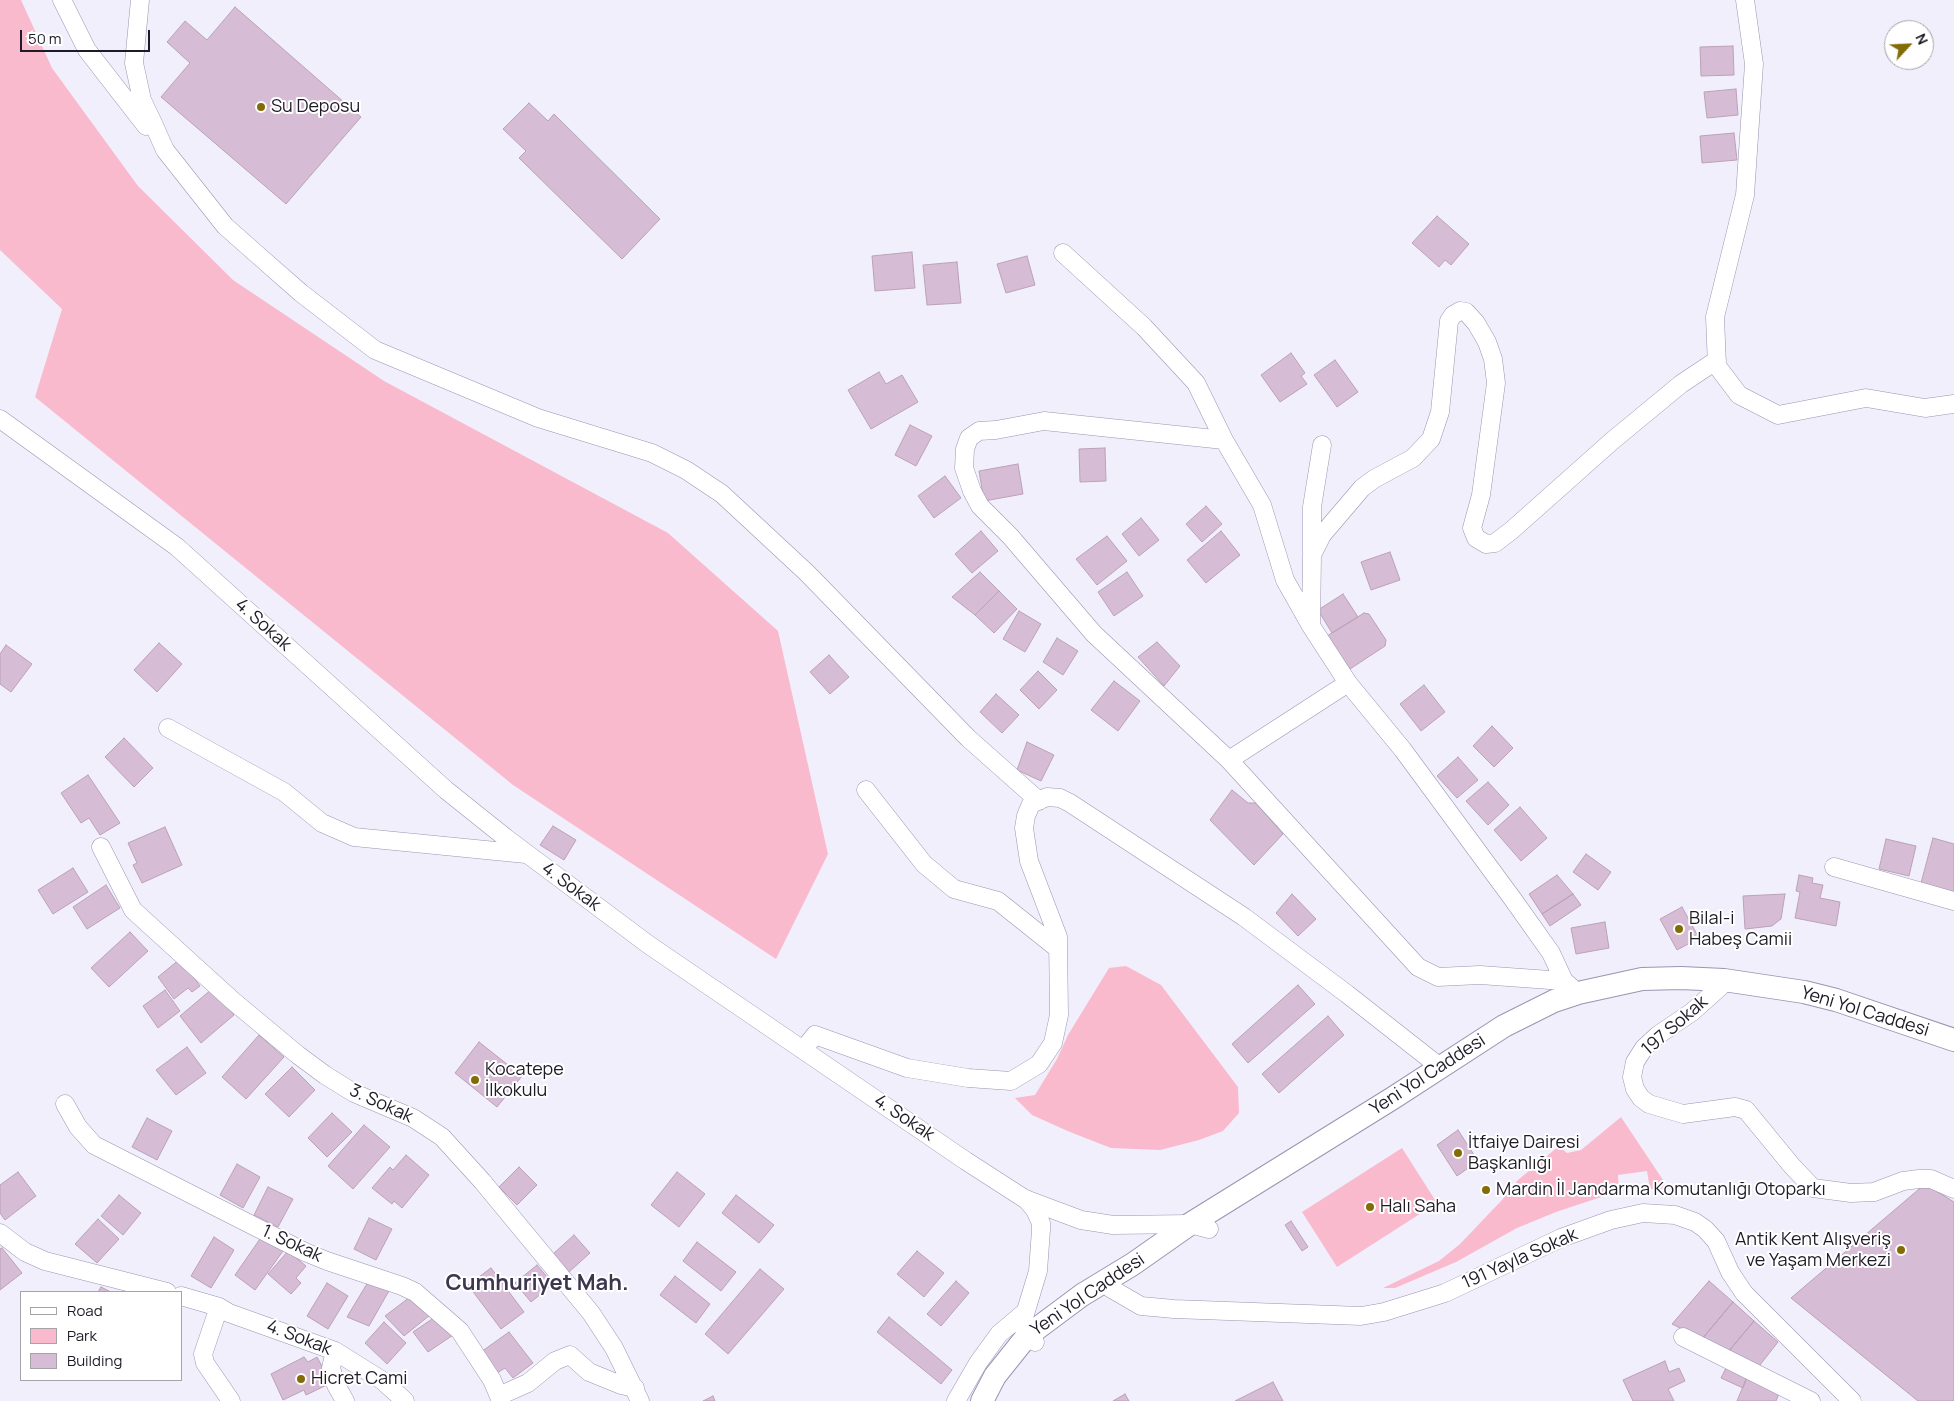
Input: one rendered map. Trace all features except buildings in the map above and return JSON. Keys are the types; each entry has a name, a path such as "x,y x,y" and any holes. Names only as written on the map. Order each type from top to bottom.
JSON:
{"main road":[{"name":"Yeni Yol Caddesi","path":"994,1401 1031,1339 1047,1331 1200,1226 1440,1067 1504,1026 1571,987 1642,979 1724,980 1804,992 1836,1000 1954,1040"},
{"name":"Yeni Yol Caddesi","path":"982,1401 995,1376 1031,1339 1082,1295 1200,1226 1512,1035 1561,1012 1599,999 1658,987 1720,987 1750,996 1796,1002 1839,1012 1954,1052"}],"street":[{"path":"62,0 88,50 225,226 302,293 375,350 538,418 652,453 686,470 722,494 807,573 968,738 1039,800"},
{"path":"140,0 134,63 142,100 166,150"},
{"path":"1745,0 1754,64 1745,195 1715,317 1717,366 1739,395 1778,415 1866,398 1925,408 1954,404"},
{"path":"1063,253 1144,327 1196,383 1224,440 1262,506 1285,580 1310,626 1348,683 1403,750 1512,898 1551,953 1571,987"},
{"path":"1312,555 1322,535 1362,488 1413,458 1431,439 1440,412 1449,321 1453,315 1460,311 1466,312 1476,323 1487,342 1493,359 1496,383 1481,495 1472,528 1476,538 1486,544 1494,543 1512,530 1612,441 1681,384 1717,360"},
{"name":"4. Sokak","path":"0,419 177,547 446,790 527,854 649,945 966,1161 1025,1199 1069,1216 1103,1224 1200,1226"},
{"path":"1224,440 1044,421 996,430 978,430 968,438 964,449 964,468 972,491 980,506 1010,536 1094,634 1229,760 1418,967 1438,977 1480,975 1571,987"},
{"path":"1310,626 1312,507 1322,445"},
{"path":"1229,760 1348,683"},
{"path":"168,728 284,792 322,823 354,837 527,854"},
{"path":"866,790 924,864 954,889 998,901 1058,948"},
{"path":"803,1050 815,1035 907,1068 968,1078 1011,1081 1039,1064 1053,1043 1059,1015 1058,937 1029,861 1024,828 1030,804 1047,797 1060,798 1070,803 1244,917 1440,1067"},
{"name":"3. Sokak","path":"101,847 133,910 232,1000 325,1075 354,1093 413,1118 442,1137 482,1181 591,1314 614,1348 633,1397"},
{"path":"1834,867 1954,901"},
{"name":"197 Sokak","path":"1720,987 1692,1012 1658,1035 1644,1048 1635,1062 1632,1077 1635,1089 1641,1098 1649,1104 1683,1114 1734,1107 1746,1110 1812,1188 1851,1193 1874,1192 1903,1181 1931,1179 1954,1189"},
{"name":"1. Sokak","path":"64,1104 78,1127 94,1146 304,1252 415,1292 460,1331 492,1380 500,1399"},
{"path":"1025,1199 1035,1210 1041,1223 1038,1271 1022,1324 1031,1339"},
{"name":"191 Yayla Sokak","path":"1110,1288 1141,1306 1361,1316 1403,1307 1445,1293 1562,1238 1611,1220 1643,1213 1675,1215 1695,1222 1705,1229 1716,1242 1730,1272 1744,1293 1852,1401"},
{"path":"0,1233 25,1252 45,1261 163,1291"},
{"name":"4. Sokak","path":"182,1296 219,1307 335,1351 383,1381 406,1401"},
{"path":"219,1307 203,1354 205,1363 231,1401"},
{"path":"956,1401 978,1363 999,1334 1024,1313"},
{"path":"1683,1337 1811,1401"},
{"path":"335,1351 331,1368 336,1385 345,1401"},
{"path":"500,1399 528,1383 555,1361 570,1355 589,1372 621,1385 633,1397"}],"green space":[{"path":"0,0 21,0 52,68 138,186 233,280 384,381 668,533 778,631 828,854 776,959 513,785 35,397 62,309 0,250"},
{"path":"1126,966 1161,985 1238,1087 1239,1113 1223,1131 1199,1140 1160,1150 1111,1148 1032,1115 1015,1098 1035,1095 1057,1059 1068,1035 1109,968"},
{"path":"1621,1117 1669,1189 1650,1189 1647,1171 1618,1175 1619,1191 1556,1212 1517,1228 1456,1262 1395,1288 1383,1288 1439,1261 1460,1244 1502,1200 1518,1180 1559,1146 1567,1153 1581,1150"},
{"name":"Halı Saha","path":"1402,1148 1437,1203 1337,1267 1302,1212"}],"place":[{"name":"Su Deposu","path":"261,107"},
{"name":"Bilal-i Habeş Camii","path":"1679,929"},
{"name":"Kocatepe İlkokulu","path":"475,1080"},
{"name":"İtfaiye Dairesi Başkanlığı","path":"1458,1153"},
{"name":"Mardin İl Jandarma Komutanlığı Otoparkı","path":"1486,1190"},
{"name":"Halı Saha","path":"1370,1207"},
{"name":"Antik Kent Alışveriş ve Yaşam Merkezi","path":"1901,1250"},
{"name":"Hicret Cami","path":"301,1379"}],"district":[{"name":"Cumhuriyet Mah.","path":"537,1284"}]}
